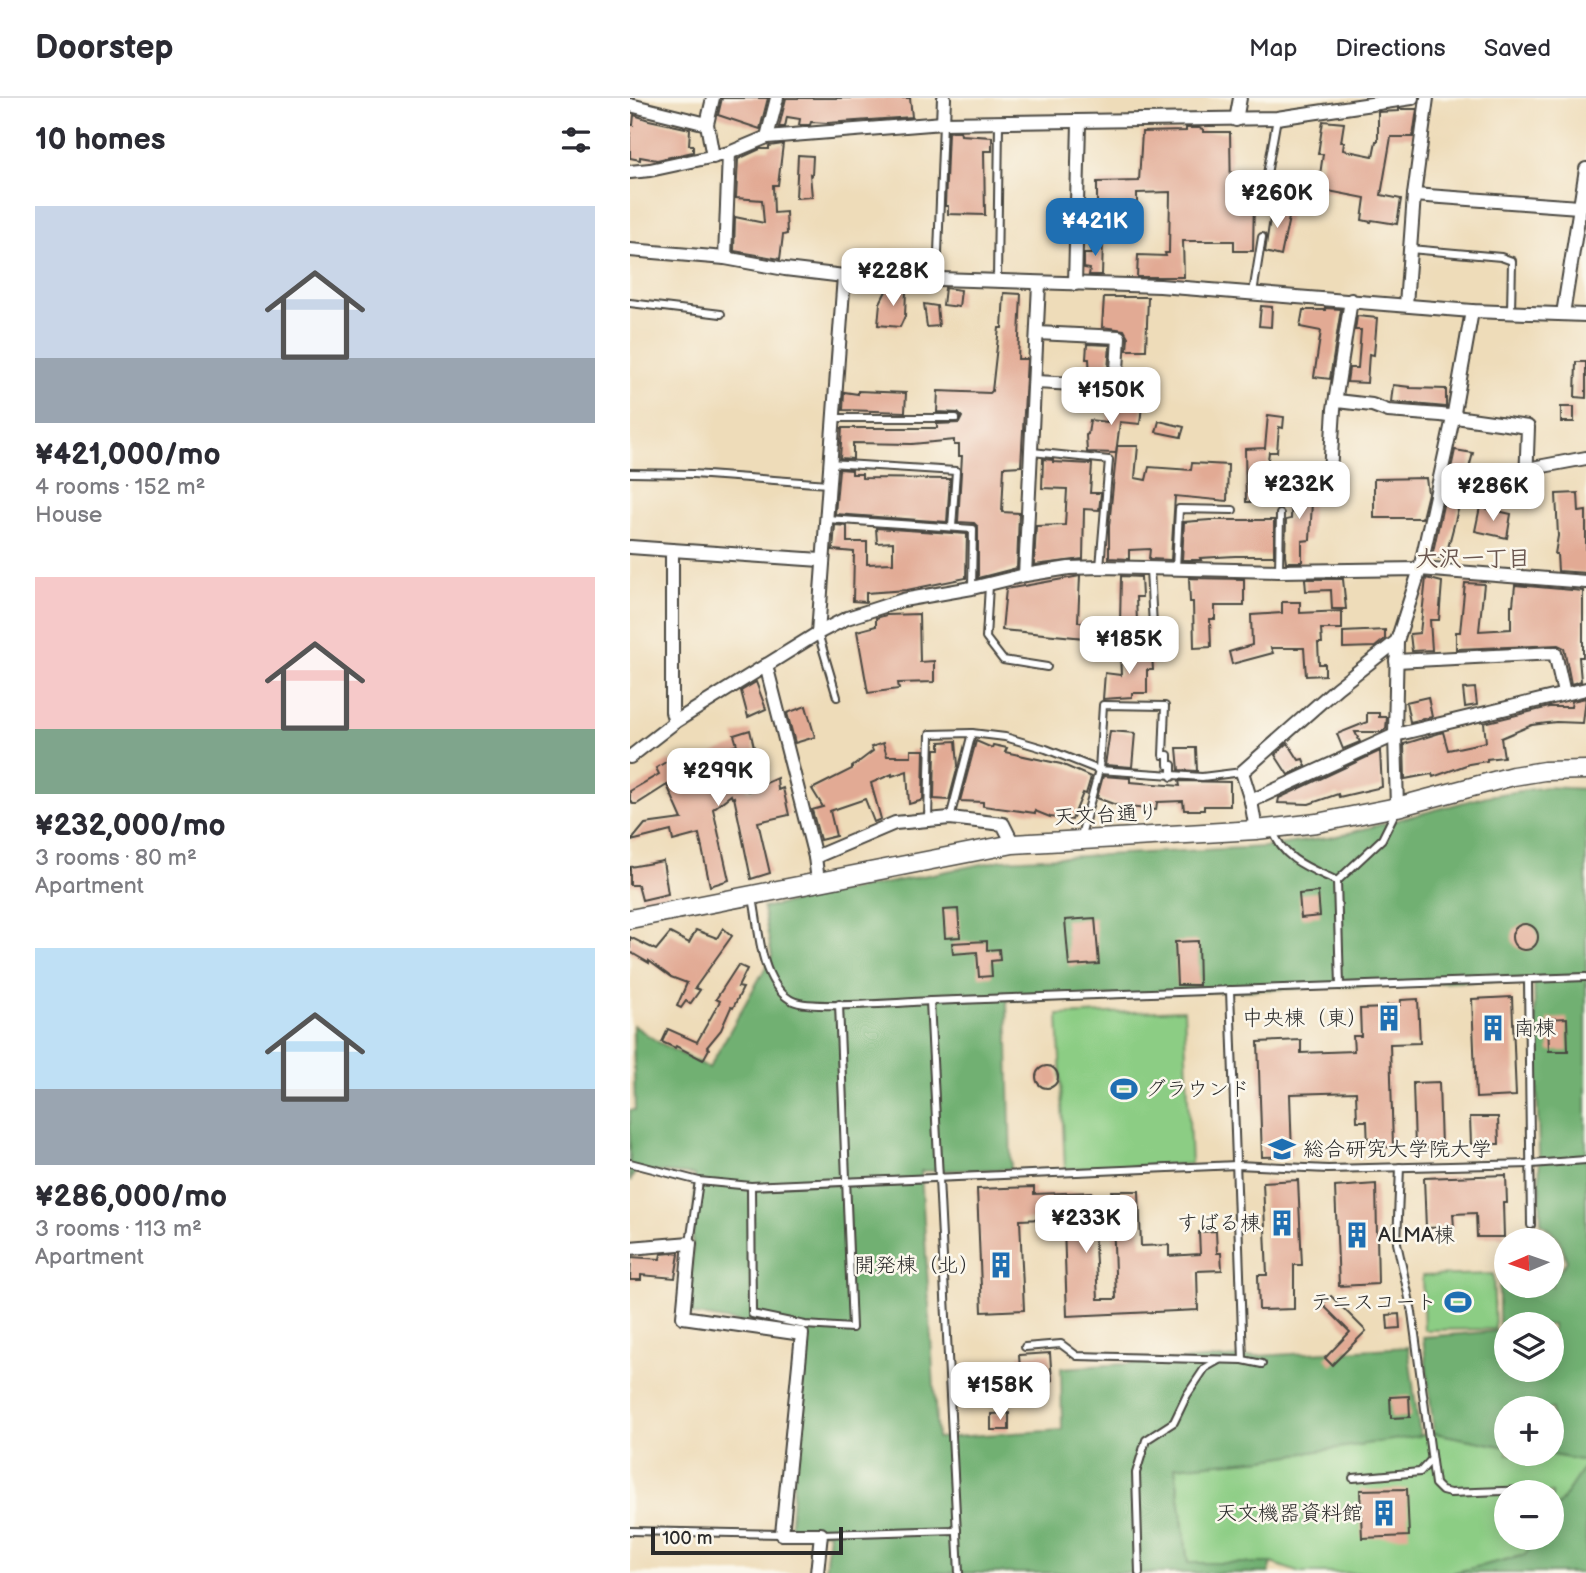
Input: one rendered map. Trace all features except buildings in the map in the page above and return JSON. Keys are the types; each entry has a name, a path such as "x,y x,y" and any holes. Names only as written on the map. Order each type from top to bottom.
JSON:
{"main road":[{"name":"天文台通り","path":"630,919 1013,844 1264,829 1334,820 1397,807 1521,774 1586,770"}],"street":[{"path":"713,98 707,124 713,157"},
{"path":"767,137 776,98"},
{"path":"943,123 944,98"},
{"path":"1236,120 1240,98"},
{"path":"630,172 730,153 767,137 943,123 1277,118 1412,98"},
{"path":"1406,305 1414,195 1427,98"},
{"path":"630,105 707,124"},
{"path":"1075,284 1079,123"},
{"path":"725,258 730,153"},
{"path":"1563,314 1585,178"},
{"path":"1414,195 1579,208"},
{"path":"630,250 725,258 844,276 1160,286 1472,311 1586,315"},
{"path":"818,633 821,560 844,276"},
{"path":"1025,575 1039,284"},
{"path":"1330,472 1334,408 1351,300"},
{"path":"1397,807 1397,641 1420,569 1453,418 1472,311"},
{"path":"1035,382 1116,386 1119,337 1037,333"},
{"path":"1337,401 1372,405 1388,411 1528,427 1526,483"},
{"path":"1527,469 1586,458"},
{"path":"630,547 821,560"},
{"path":"672,550 672,712 675,722"},
{"path":"630,757 675,722 818,633 847,618 903,600 989,585 1025,575 1069,568 1100,567 1279,571 1420,569 1586,582"},
{"path":"1264,829 1251,802 1242,772 1327,695 1397,641"},
{"path":"1396,662 1555,653 1563,693"},
{"path":"766,665 815,857 818,881"},
{"path":"1251,802 1395,735 1586,689"},
{"path":"815,857 895,823 950,818 1003,824 1013,844"},
{"path":"630,1248 690,1243 683,1317 802,1334 782,1534 821,1534 817,1573"}],"lane":[{"path":"1264,191 1277,118"},
{"path":"937,281 943,123"},
{"path":"998,282 999,123"},
{"path":"1252,293 1262,237"},
{"path":"1409,249 1501,257 1512,261 1511,313"},
{"path":"630,303 721,314"},
{"path":"833,418 956,418"},
{"path":"1032,452 1109,460 1100,567"},
{"path":"829,463 956,471 952,527"},
{"path":"630,473 693,474 828,484"},
{"path":"1176,570 1179,509 1233,510"},
{"path":"1279,571 1280,514"},
{"path":"825,519 973,529 972,588"},
{"path":"1096,647 1154,645 1150,569"},
{"path":"989,585 986,638 1003,660 1047,667"},
{"path":"818,633 837,697"},
{"path":"1080,839 1099,770 1104,705 1165,706 1163,755 1168,755 1168,765 1172,765 1172,777"},
{"path":"928,820 930,734 972,733 1005,737 1046,749 1099,770 1172,777 1202,777 1242,772"},
{"path":"950,818 972,733"},
{"path":"1340,986 1337,881 1382,839 1397,807"},
{"path":"1264,829 1293,859 1337,881"},
{"path":"752,894 768,971 782,993 798,1003 839,1004 1586,978"},
{"path":"1528,979 1531,1225"},
{"path":"1230,990 1243,1360"},
{"path":"930,1001 959,1573"},
{"path":"751,1186 752,1314 805,1325 852,1328 839,1004"},
{"path":"630,1163 699,1181 751,1186 1237,1166 1328,1169 1586,1160"},
{"path":"1400,1167 1397,1243 1412,1312 1434,1484 1442,1491 1450,1493 1494,1491"},
{"path":"690,1243 699,1181"},
{"path":"1025,1347 1061,1345 1077,1356 1243,1360 1262,1364"},
{"path":"1139,1573 1136,1473 1146,1440 1174,1422 1187,1395 1205,1368 1219,1360"},
{"path":"1353,1478 1420,1472 1430,1461"},
{"path":"821,1534 957,1530"},
{"path":"630,1531 782,1534"}],"green space":[{"path":"1546,787 1586,789 1586,1461 1564,1457 1564,1396 1494,1396 1494,1445 1434,1433 1423,1337 1494,1331 1494,1382 1564,1382 1564,1312 1499,1312 1499,1298 1564,1298 1564,1265 1567,1261 1564,1253 1564,1228 1547,1228 1541,1223 1534,979 1007,1000 1011,1169 921,1171 937,1438 1062,1430 1061,1368 1408,1347 1420,1436 1264,1459 1175,1467 1188,1563 1272,1563 1269,1573 825,1573 829,1532 790,1533 805,1334 690,1314 695,1175 636,1170 630,1182 630,1110 635,1110 633,1025 658,1042 709,1068 772,956 763,908 1002,860 1264,847 1334,837 1487,796"},
{"name":"グラウンド","path":"1184,1010 1191,1164 1065,1169 1058,1015"},
{"name":"テニスコート","path":"1493,1274 1494,1329 1424,1330 1422,1276"},
{"path":"1434,1433 1494,1445 1494,1466 1564,1466 1564,1457 1586,1461 1586,1464 1564,1497 1564,1480 1494,1480 1494,1550 1528,1550 1525,1555 1452,1573 1300,1573 1272,1563 1188,1564 1175,1466 1264,1459"},
{"path":"1586,1464 1586,1573 1452,1573 1525,1555 1528,1550 1564,1550 1564,1497"}],"place":[{"name":"中央棟（東）","path":"1389,1018"},
{"name":"南棟","path":"1493,1028"},
{"name":"グラウンド","path":"1124,1089"},
{"name":"総合研究大学院大学","path":"1282,1149"},
{"name":"すばる棟","path":"1282,1223"},
{"name":"ALMA棟","path":"1357,1235"},
{"name":"開発棟（北）","path":"1001,1265"},
{"name":"テニスコート","path":"1458,1302"},
{"name":"天文機器資料館","path":"1384,1513"}],"district":[{"name":"大沢一丁目","path":"1473,559"}]}
